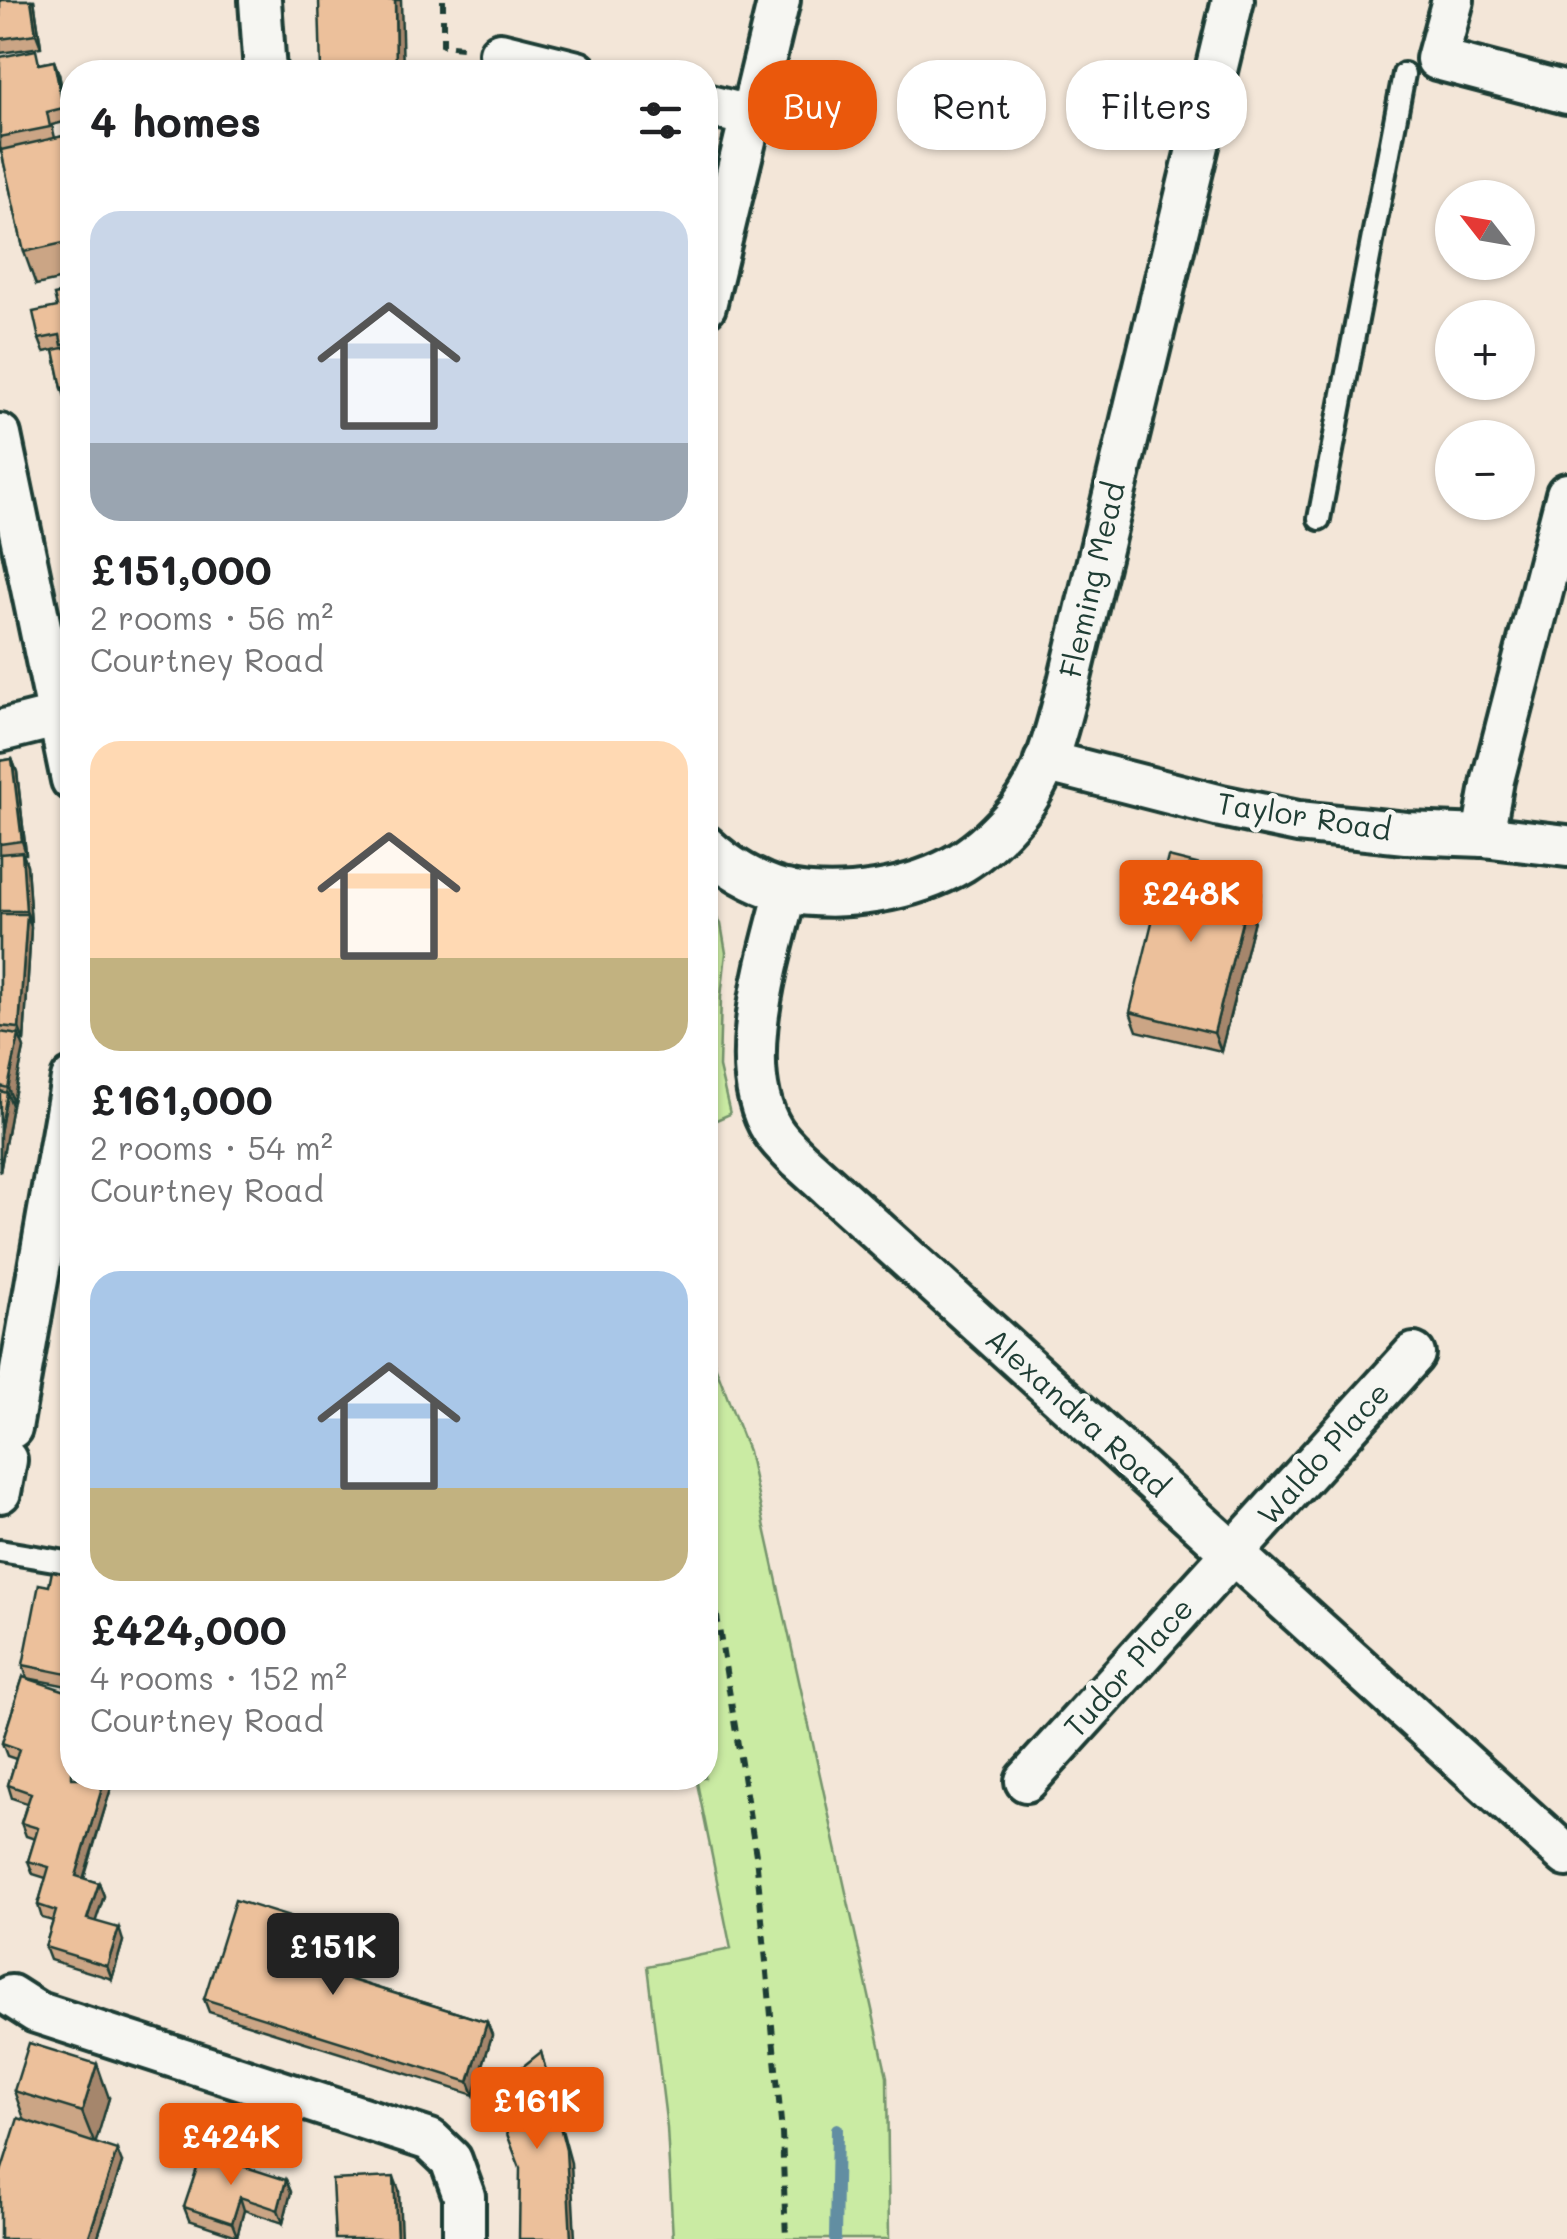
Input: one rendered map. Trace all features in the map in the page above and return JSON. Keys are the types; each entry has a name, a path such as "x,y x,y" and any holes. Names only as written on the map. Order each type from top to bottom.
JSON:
{"street":[{"path":"260,0 264,60"},
{"path":"764,60 779,0"},
{"name":"Fleming Mead","path":"718,855 741,872 786,891 886,891 931,878 964,860 997,834 1021,807 1045,761 1069,682 1233,0"},
{"path":"1453,0 1421,67 1567,93"},
{"path":"500,53 528,60"},
{"path":"718,108 748,116"},
{"path":"718,251 748,124"},
{"path":"0,435 60,716 0,732"},
{"path":"1483,836 1493,780 1567,494"},
{"name":"Taylor Road","path":"1045,761 1298,822 1567,846"},
{"name":"Alexandra Road","path":"786,891 754,1040 758,1092 773,1131 813,1173 1567,1856"},
{"path":"6,1434 60,1144"},
{"name":"Waldo Place","path":"1233,1554 1414,1354"},
{"name":"Tudor Place","path":"1026,1781 1233,1554"},
{"path":"4,2001 430,2140 451,2160 464,2196 464,2239"}],"lane":[{"path":"1319,519 1421,67"},
{"path":"0,1551 60,1561"}],"path":[{"path":"718,1623 756,1855 782,2133 786,2239"}],"green space":[{"path":"718,920 726,953 719,1067 730,1114 718,1119"},
{"path":"718,1373 748,1451 887,2077 889,2239 673,2239 667,2128 647,1966 731,1949 698,1790 718,1790"}],"building":[{"path":"0,0 31,0 36,34 0,39"},
{"path":"319,0 395,0 396,60 321,60"},
{"path":"36,50 39,64 54,61 60,109 47,112 50,127 0,137 0,57"},
{"path":"60,137 60,244 24,252 1,150"},
{"path":"60,294 60,335 39,339 33,312 57,307 54,295"},
{"path":"60,349 60,378 54,350"},
{"path":"12,759 22,841 0,844 0,761"},
{"path":"22,852 26,911 0,911 0,854"},
{"path":"1168,857 1253,878 1214,1033 1130,1012"},
{"path":"0,914 27,914 19,1028 0,1026"},
{"path":"0,1032 19,1035 8,1088 0,1086"},
{"path":"0,1091 7,1093 0,1133"},
{"path":"52,1571 60,1573 60,1673 23,1665 39,1584 49,1586"},
{"path":"23,1677 60,1689 60,1790 101,1790 76,1876 99,1883 87,1919 119,1928 107,1966 45,1947 56,1911 38,1905 49,1867 28,1861 38,1828 21,1823 31,1793 8,1785 19,1749 2,1743"},
{"path":"235,1900 309,1923 296,1963 487,2022 469,2082 204,1999"},
{"path":"29,2043 97,2064 82,2112 14,2091"},
{"path":"541,2052 566,2150 571,2239 519,2239 520,2168 491,2092"},
{"path":"18,2118 117,2150 88,2239 0,2239 0,2175"},
{"path":"202,2153 286,2180 278,2210 240,2197 232,2223 184,2207"},
{"path":"394,2177 397,2239 335,2239 332,2180"}],"waterway":[{"path":"835,2239 837,2129"}]}
